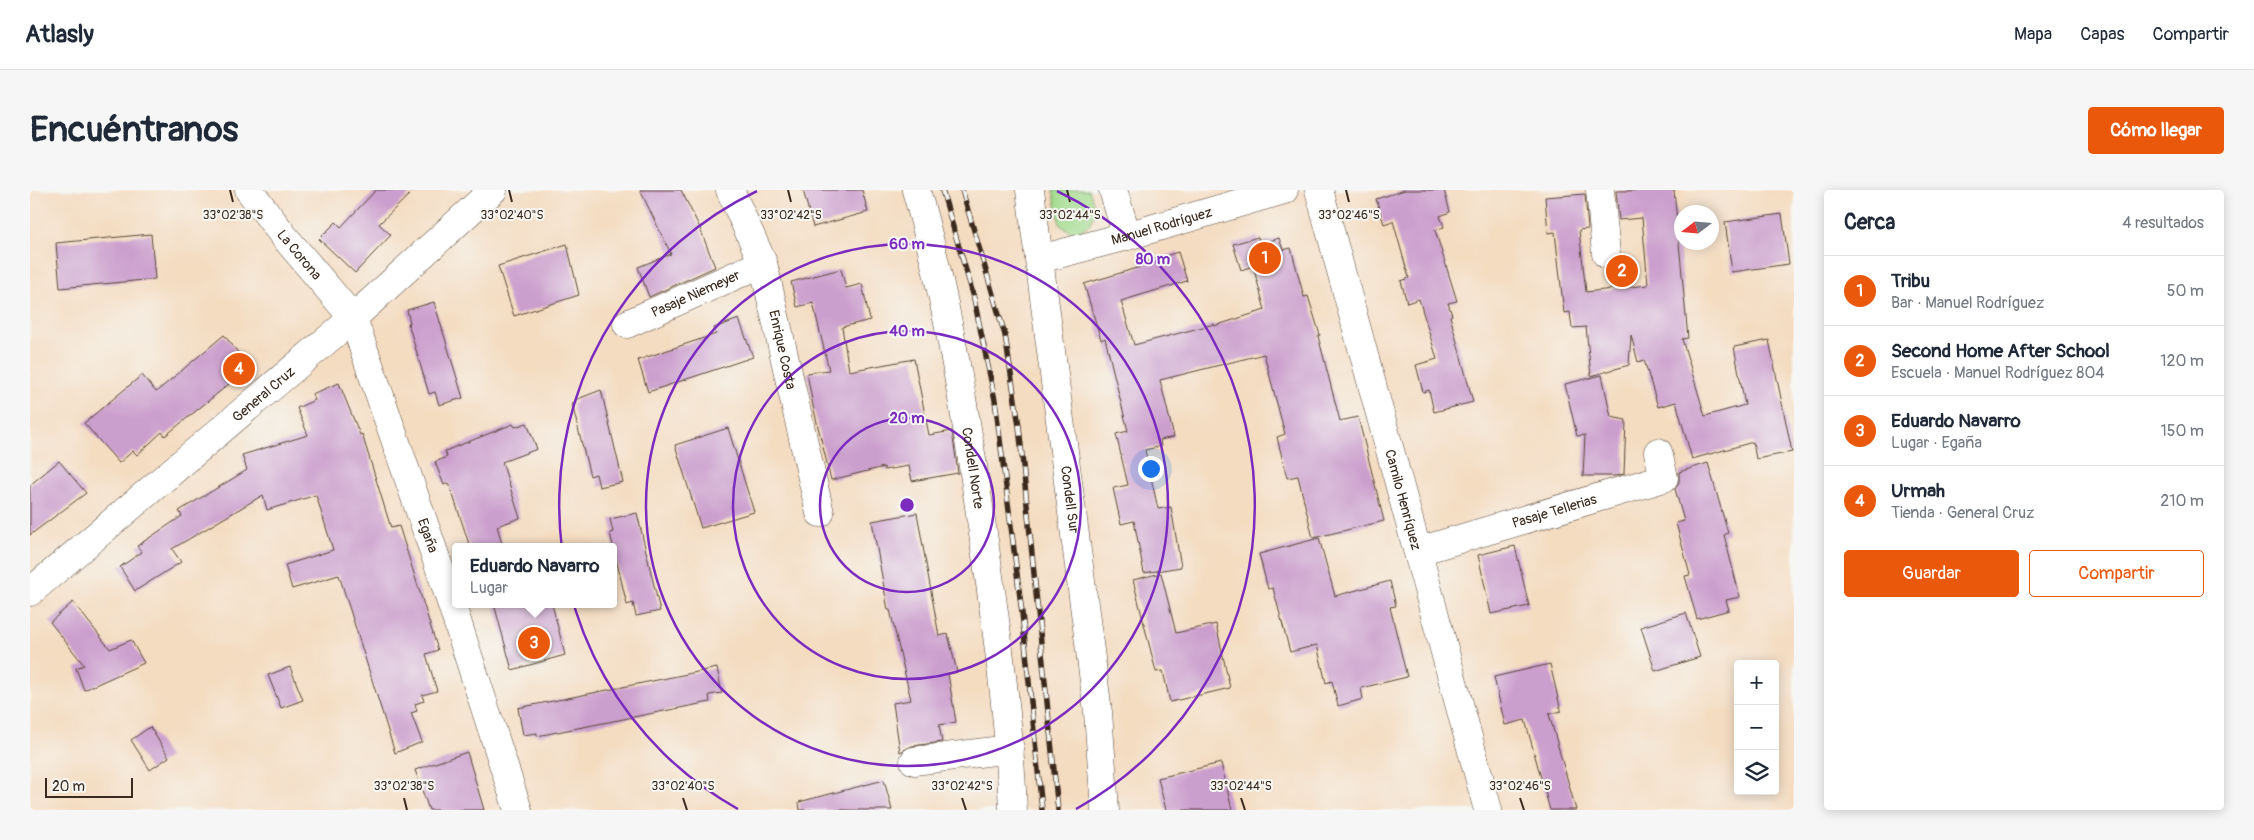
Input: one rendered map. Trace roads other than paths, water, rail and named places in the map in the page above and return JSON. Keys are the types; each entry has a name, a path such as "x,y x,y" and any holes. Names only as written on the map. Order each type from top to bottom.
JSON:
{"street":[{"name":"La Corona","path":"249,190 283,234 354,318"},
{"name":"General Cruz","path":"30,592 354,318 494,190"},
{"name":"Enrique Costa","path":"730,190 764,262 820,513"},
{"name":"Condell Norte","path":"916,190 928,231 961,394 994,611 1010,748 1013,810"},
{"name":"Condell Sur","path":"1030,190 1098,712 1105,810"},
{"path":"1113,190 1127,236"},
{"name":"Manuel Rodríguez","path":"1040,259 1127,236 1284,190"},
{"name":"Camilo Henríquez","path":"1319,190 1419,551 1488,810"},
{"path":"1600,190 1606,254"},
{"name":"Pasaje Niemeyer","path":"627,324 764,262"},
{"name":"Egaña","path":"354,318 452,606"},
{"name":"Pasaje Tellerias","path":"1419,551 1664,478 1658,452"},
{"name":"Egaña","path":"453,608 518,810"},
{"path":"914,761 1010,748"}],"railway":[{"path":"942,190 973,294 995,400 1022,613 1042,810"},
{"path":"962,190 1005,335 1019,426 1058,810"}],"place":[{"name":"Tribu","path":"1265,258"},
{"name":"Second Home After School","path":"1622,271"},
{"name":"Urmah","path":"239,369"},
{"name":"Eduardo Navarro","path":"534,643"}]}
